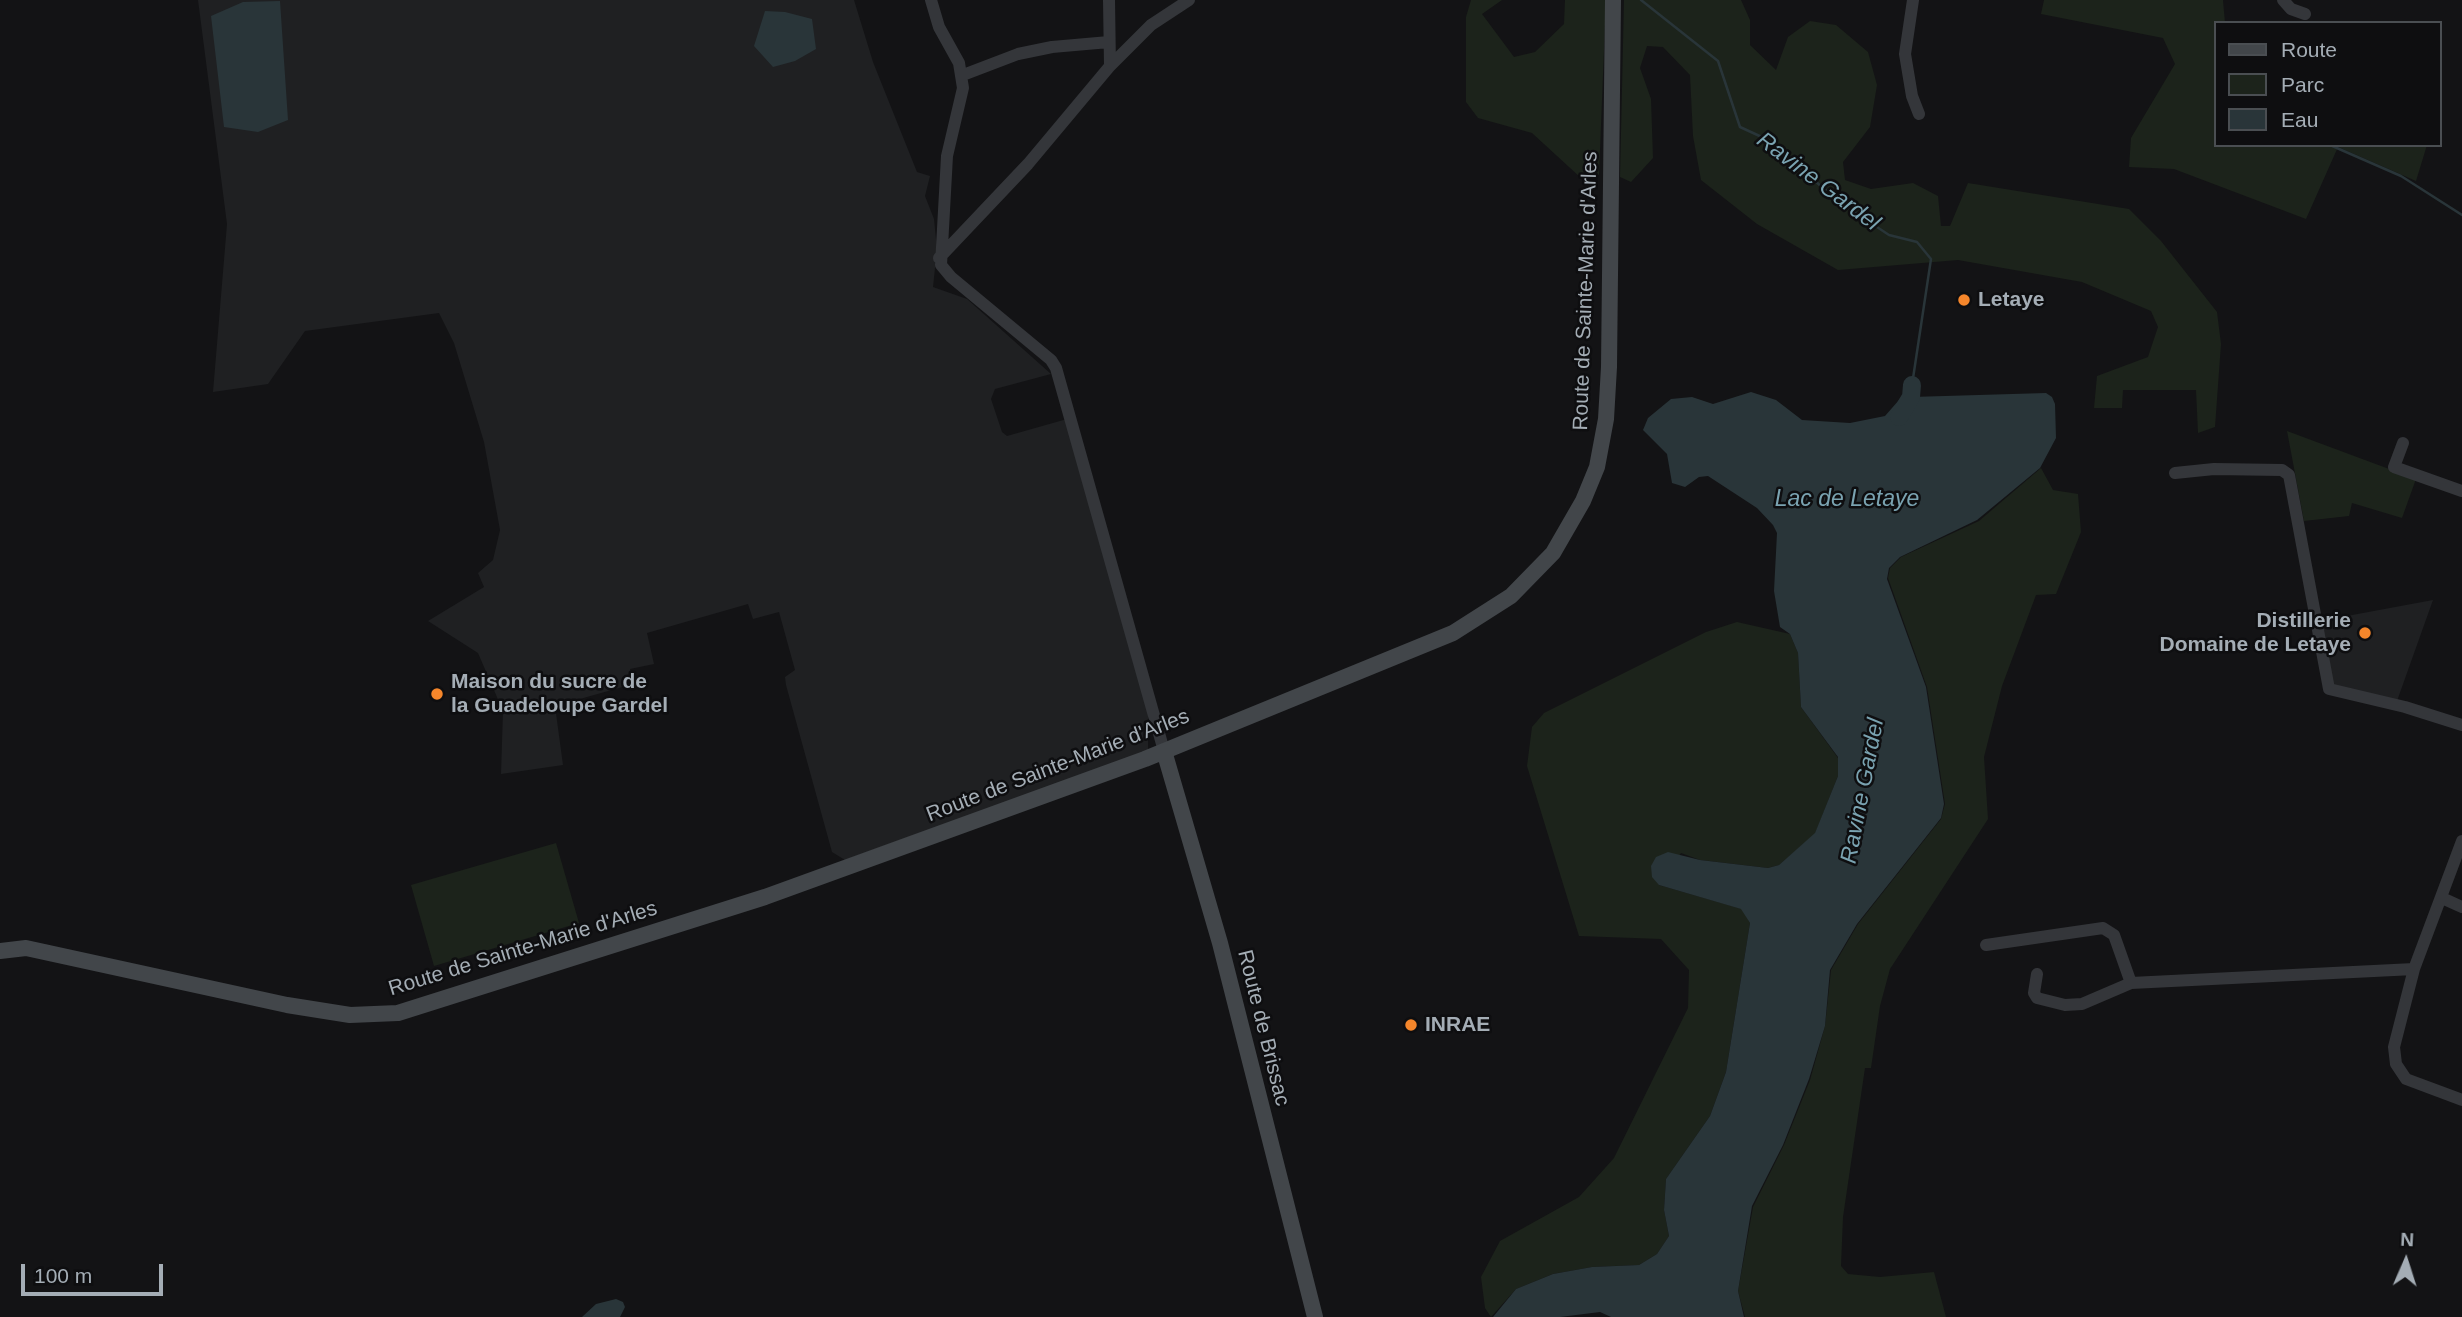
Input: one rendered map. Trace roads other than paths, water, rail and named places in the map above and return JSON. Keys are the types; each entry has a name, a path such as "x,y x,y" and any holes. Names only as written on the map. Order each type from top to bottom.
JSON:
{"main road":[{"name":"Route de Sainte-Marie d'Arles","path":"0,951 37,950 287,1005 350,1015 398,1013 765,897 1164,751 1453,632 1511,596 1553,553 1583,501 1597,467 1606,419 1613,0"},
{"name":"Route de Brissac","path":"1164,751 1220,943 1315,1317"}],"street":[{"path":"931,0 939,27 963,75 963,88 947,156 939,258 951,277 1051,360 1056,368 1164,751"},
{"path":"1109,0 1110,66"},
{"path":"939,258 1028,164 1110,66 1150,25 1189,0"},
{"path":"1913,0 1905,54 1912,96 1919,114"},
{"path":"2283,0 2291,9 2305,13"},
{"path":"963,75 1018,54 1052,47 1109,42"},
{"path":"2403,443 2394,467 2462,491"},
{"path":"2175,473 2214,469 2282,470 2289,475 2329,689 2405,707 2462,725"},
{"path":"2462,841 2414,969 2395,1038 2396,1064 2406,1079 2462,1100"},
{"path":"2442,898 2462,907"},
{"path":"1986,945 2103,929 2114,935 2132,983"},
{"path":"2037,974 2034,990 2037,998 2065,1005 2082,1004 2132,983 2414,969"}],"water":[{"path":"280,1 288,120 258,132 224,127 211,16 243,2"},
{"path":"765,11 785,12 812,19 816,49 795,61 773,67 754,46"},
{"name":"Lac de Letaye","path":"1751,392 1776,400 1802,420 1850,423 1885,416 1899,400 1911,397 2046,393 2052,397 2055,404 2056,438 2040,468 1977,520 1900,557 1889,568 1887,579 1926,687 1944,804 1941,818 1857,924 1830,970 1825,1026 1809,1079 1783,1145 1752,1206 1738,1291 1744,1317 1611,1317 1600,1312 1560,1317 1493,1317 1516,1289 1553,1274 1592,1267 1639,1265 1657,1254 1669,1236 1664,1210 1666,1179 1710,1116 1726,1072 1750,923 1741,909 1659,885 1652,877 1651,866 1656,857 1668,852 1700,860 1768,868 1779,865 1815,833 1838,776 1838,757 1801,707 1798,653 1790,634 1780,627 1774,591 1777,533 1773,525 1757,508 1708,476 1699,477 1685,487 1672,483 1667,454 1643,430 1648,418 1671,399 1692,397 1713,404"},
{"path":"616,1299 623,1302 625,1307 620,1317 582,1317 596,1304"}],"waterway":[{"name":"Ravine Gardel","path":"1641,0 1718,61 1740,127 1764,138 1841,203 1889,235 1917,242 1931,259 1912,385"},
{"path":"2335,147 2401,176 2462,215"},
{"name":"Ravine Gardel","path":"1899,417 1911,397 1912,385"}],"place":[{"name":"Letaye","path":"1964,300"},
{"name":"Distillerie Domaine de Letaye","path":"2365,633"},
{"name":"Maison du sucre de la Guadeloupe Gardel","path":"437,694"},
{"name":"INRAE","path":"1411,1025"}]}
